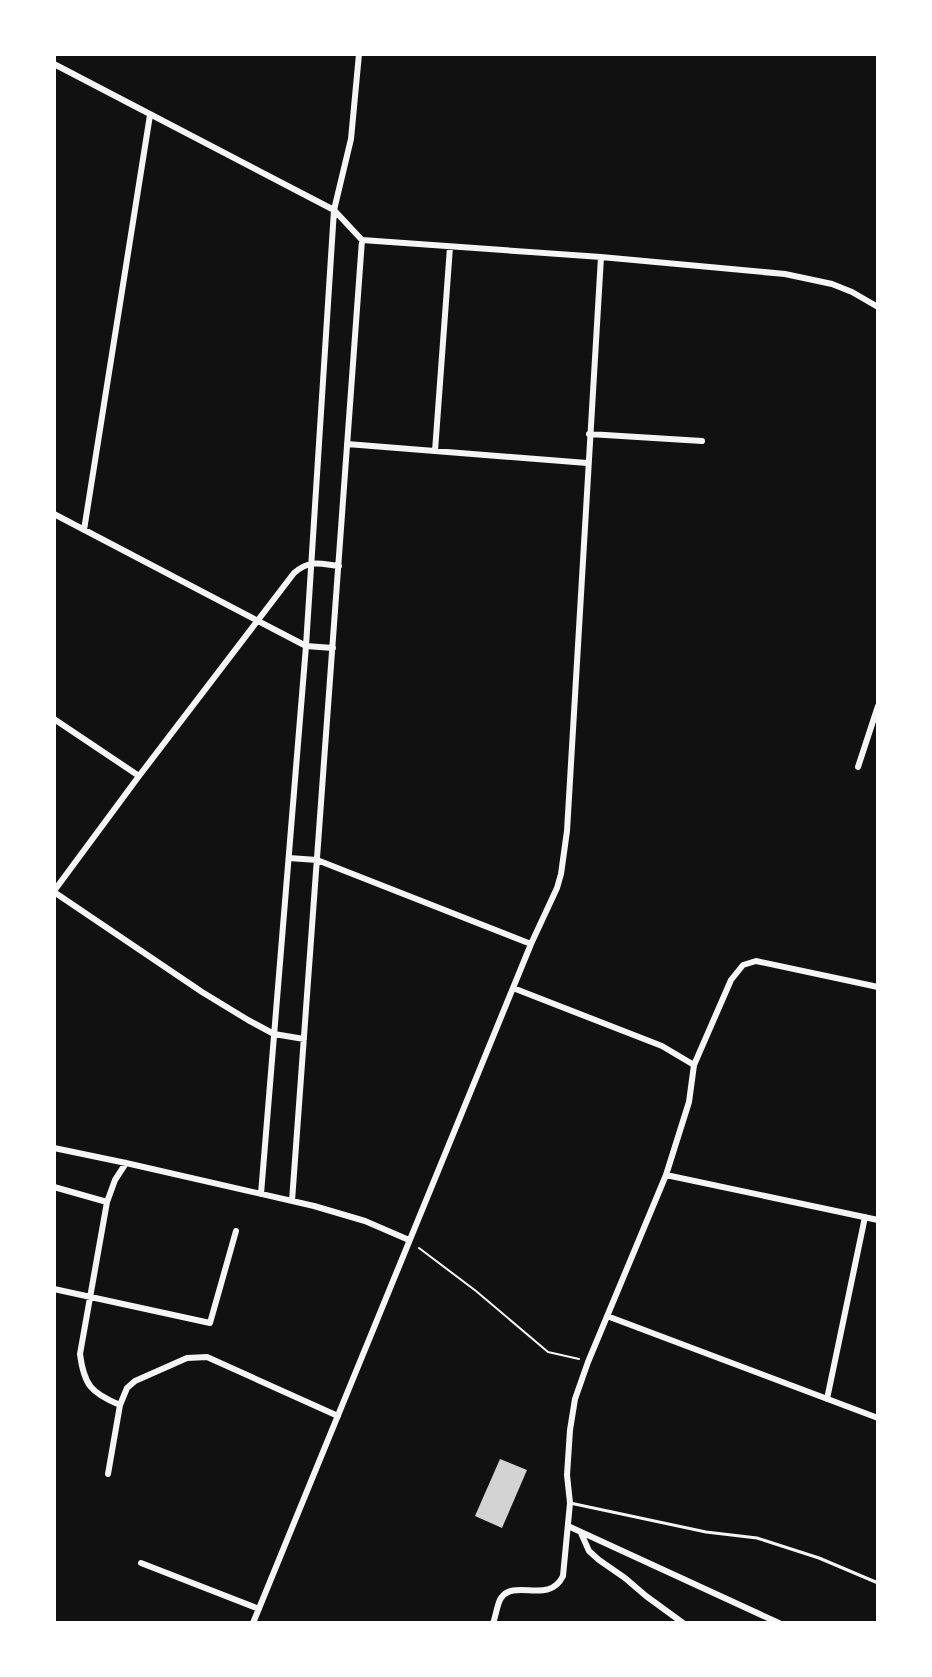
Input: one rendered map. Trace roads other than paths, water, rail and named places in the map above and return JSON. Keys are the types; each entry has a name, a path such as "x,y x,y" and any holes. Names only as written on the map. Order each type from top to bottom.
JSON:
{"street":[{"path":"261,1194 306,646 334,210 351,139 359,54"},
{"path":"54,64 334,210 362,240 785,274 832,284 878,307"},
{"path":"84,530 150,115"},
{"path":"292,1201 362,240"},
{"path":"435,451 450,247"},
{"path":"253,1623 531,944 557,888 564,854 601,257"},
{"path":"589,434 702,441"},
{"path":"347,444 587,463"},
{"path":"54,514 306,646 333,648"},
{"path":"304,1039 274,1034 202,992 54,892 294,573 311,563 339,566"},
{"path":"858,767 878,706"},
{"path":"54,719 139,776"},
{"path":"289,858 317,860 531,944"},
{"path":"493,1623 501,1598 510,1591 552,1590 559,1585 563,1576 570,1503 567,1475 570,1430 575,1399 666,1175 689,1102 694,1065 725,992 743,965 756,961 878,987"},
{"path":"513,988 662,1046 694,1065"},
{"path":"54,1148 292,1201 365,1221 409,1240"},
{"path":"120,1405 101,1397 90,1387 82,1371 80,1354 107,1202 115,1180 126,1163"},
{"path":"666,1175 878,1220"},
{"path":"54,1187 107,1202"},
{"path":"827,1399 865,1217"},
{"path":"54,1289 210,1323 236,1231"},
{"path":"607,1316 878,1418"},
{"path":"108,1474 120,1405 127,1388 135,1381 187,1358 207,1357 338,1416"},
{"path":"568,1526 779,1623"},
{"path":"581,1533 589,1551 599,1560 683,1623"},
{"path":"141,1563 259,1609"}],"lane":[{"path":"570,1503 706,1532 757,1538 819,1558 878,1583"}]}
